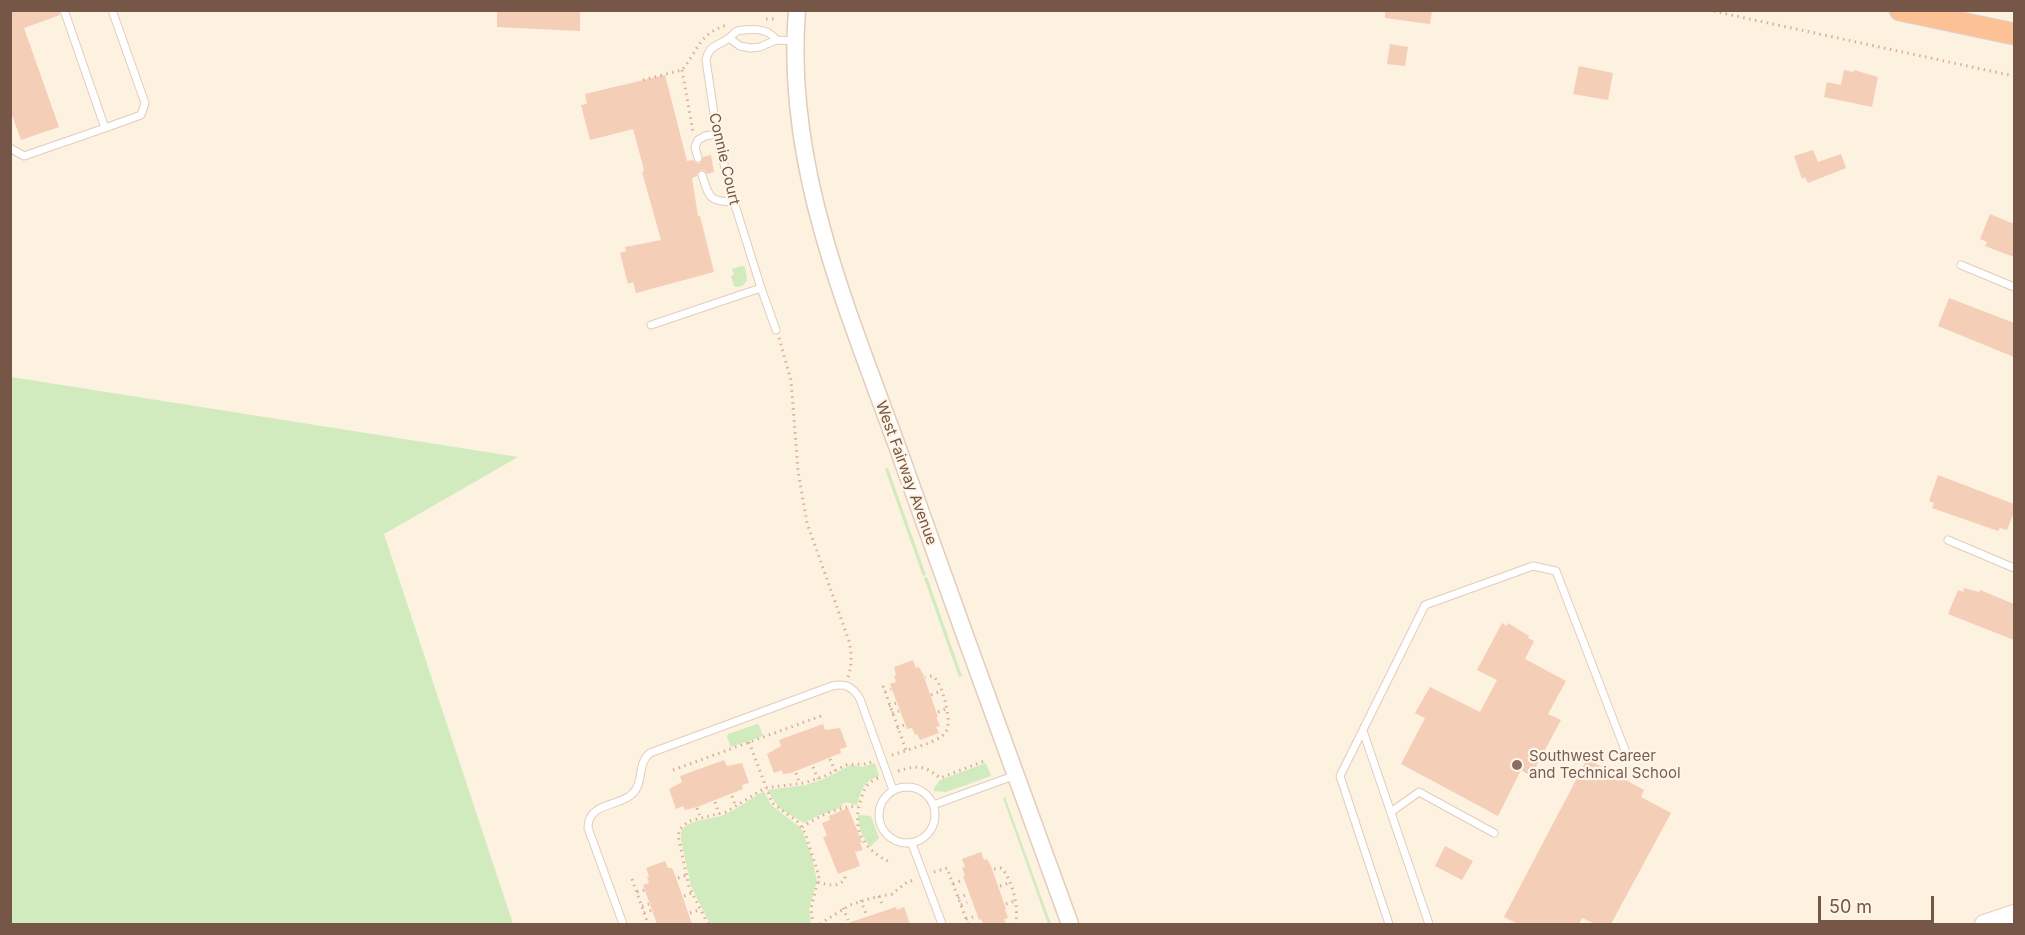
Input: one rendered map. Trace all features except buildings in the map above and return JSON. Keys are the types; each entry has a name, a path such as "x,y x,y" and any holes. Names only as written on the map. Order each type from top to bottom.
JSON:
{"highway":[{"path":"1900,10 2014,34"}],"main road":[{"path":"1984,924 2014,914"}],"street":[{"name":"West Fairway Avenue","path":"797,10 795,41 799,123 819,225 917,504 1070,924"}],"lane":[{"path":"64,10 105,128"},
{"path":"10,148 24,156 141,115 146,103 112,10"},
{"name":"Connie Court","path":"776,40 771,33 766,31 740,30 713,46 706,60 717,134 733,202 776,330"},
{"name":"Connie Court","path":"729,38 740,46 751,48 760,48 776,40 795,41"},
{"path":"698,158 695,147 698,140 717,134"},
{"path":"702,175 707,193 712,198 718,201 733,202"},
{"path":"1961,265 2014,287"},
{"path":"651,325 761,288"},
{"path":"1948,540 2014,568"},
{"path":"1389,924 1340,776 1425,604 1533,566 1556,571 1625,750"},
{"path":"623,924 588,828 588,822 597,809 632,795 640,783 643,760 650,753 832,686 846,684 855,692 861,703 893,790"},
{"path":"1363,731 1429,924"},
{"path":"933,805 1016,775"},
{"path":"902,787 915,788 926,795 933,805 935,818 931,830 922,839 912,844 893,840 881,827 879,813 881,804 893,790 902,787"},
{"path":"1391,813 1419,792 1494,833"},
{"path":"912,844 942,924"}],"path":[{"path":"1708,10 2014,76"},
{"path":"643,80 682,70 692,134"},
{"path":"776,330 791,380 798,471 807,523 852,653 851,668 846,684"},
{"path":"892,755 944,735 948,724 941,691 935,678 925,677"},
{"path":"883,686 906,750"},
{"path":"885,692 891,689"},
{"path":"931,695 941,691"},
{"path":"890,706 896,703"},
{"path":"938,712 946,709"},
{"path":"892,713 899,711"},
{"path":"673,770 821,716"},
{"path":"816,718 818,724"},
{"path":"802,723 804,730"},
{"path":"897,728 904,725"},
{"path":"794,726 796,733"},
{"path":"780,731 783,738"},
{"path":"749,742 772,803 802,827 816,864 818,882 811,908 813,924"},
{"path":"718,754 720,761"},
{"path":"704,759 706,765"},
{"path":"830,759 835,771"},
{"path":"898,771 916,766 940,778 987,760"},
{"path":"696,761 699,768"},
{"path":"708,924 692,893 687,875 678,836 684,825 689,821 719,814 736,807 765,788 800,784 818,779 850,764 865,765 874,761"},
{"path":"682,766 684,773"},
{"path":"813,767 818,779"},
{"path":"795,773 800,784"},
{"path":"880,777 867,784 856,814 857,824 863,841 874,853 892,863"},
{"path":"732,796 736,807"},
{"path":"715,802 719,814"},
{"path":"802,827 846,807 858,807"},
{"path":"697,808 701,819"},
{"path":"934,872 947,867 968,924"},
{"path":"994,869 1004,870 1010,883 1015,901 1017,919 1015,924"},
{"path":"818,882 839,884 845,879 845,874"},
{"path":"678,878 687,875"},
{"path":"632,879 648,924"},
{"path":"820,924 843,908 861,900 892,894 907,882 916,879"},
{"path":"953,884 960,881"},
{"path":"1000,886 1010,883"},
{"path":"637,892 645,890"},
{"path":"684,896 692,893"},
{"path":"958,898 965,895"},
{"path":"879,896 883,907"},
{"path":"861,900 866,914"},
{"path":"1006,904 1015,901"},
{"path":"961,905 967,902"},
{"path":"642,906 649,904"},
{"path":"843,908 848,920"},
{"path":"645,914 652,910"},
{"path":"690,914 700,910"},
{"path":"966,919 973,917"}],"green space":[{"path":"745,267 747,281 737,287 734,286 731,276 734,275 732,269"},
{"path":"11,377 518,457 384,534 513,924 11,924"},
{"path":"888,468 926,575 923,576 885,469"},
{"path":"927,577 962,676 959,677 924,578"},
{"path":"757,724 763,736 731,747 728,734"},
{"path":"875,763 879,776 864,787 857,805 848,802 842,804 842,807 804,823 779,808 767,790 806,785 824,779 851,765 862,767"},
{"path":"986,763 991,776 946,792 934,791 940,780"},
{"path":"764,791 771,805 801,828 812,857 817,881 809,908 811,924 710,924 691,886 681,831 694,822 727,814"},
{"path":"1005,797 1051,924 1048,924 1003,798"},
{"path":"858,815 871,816 879,838 870,847 861,832"}],"place":[{"name":"Southwest Career and Technical School","path":"1517,765"}]}
